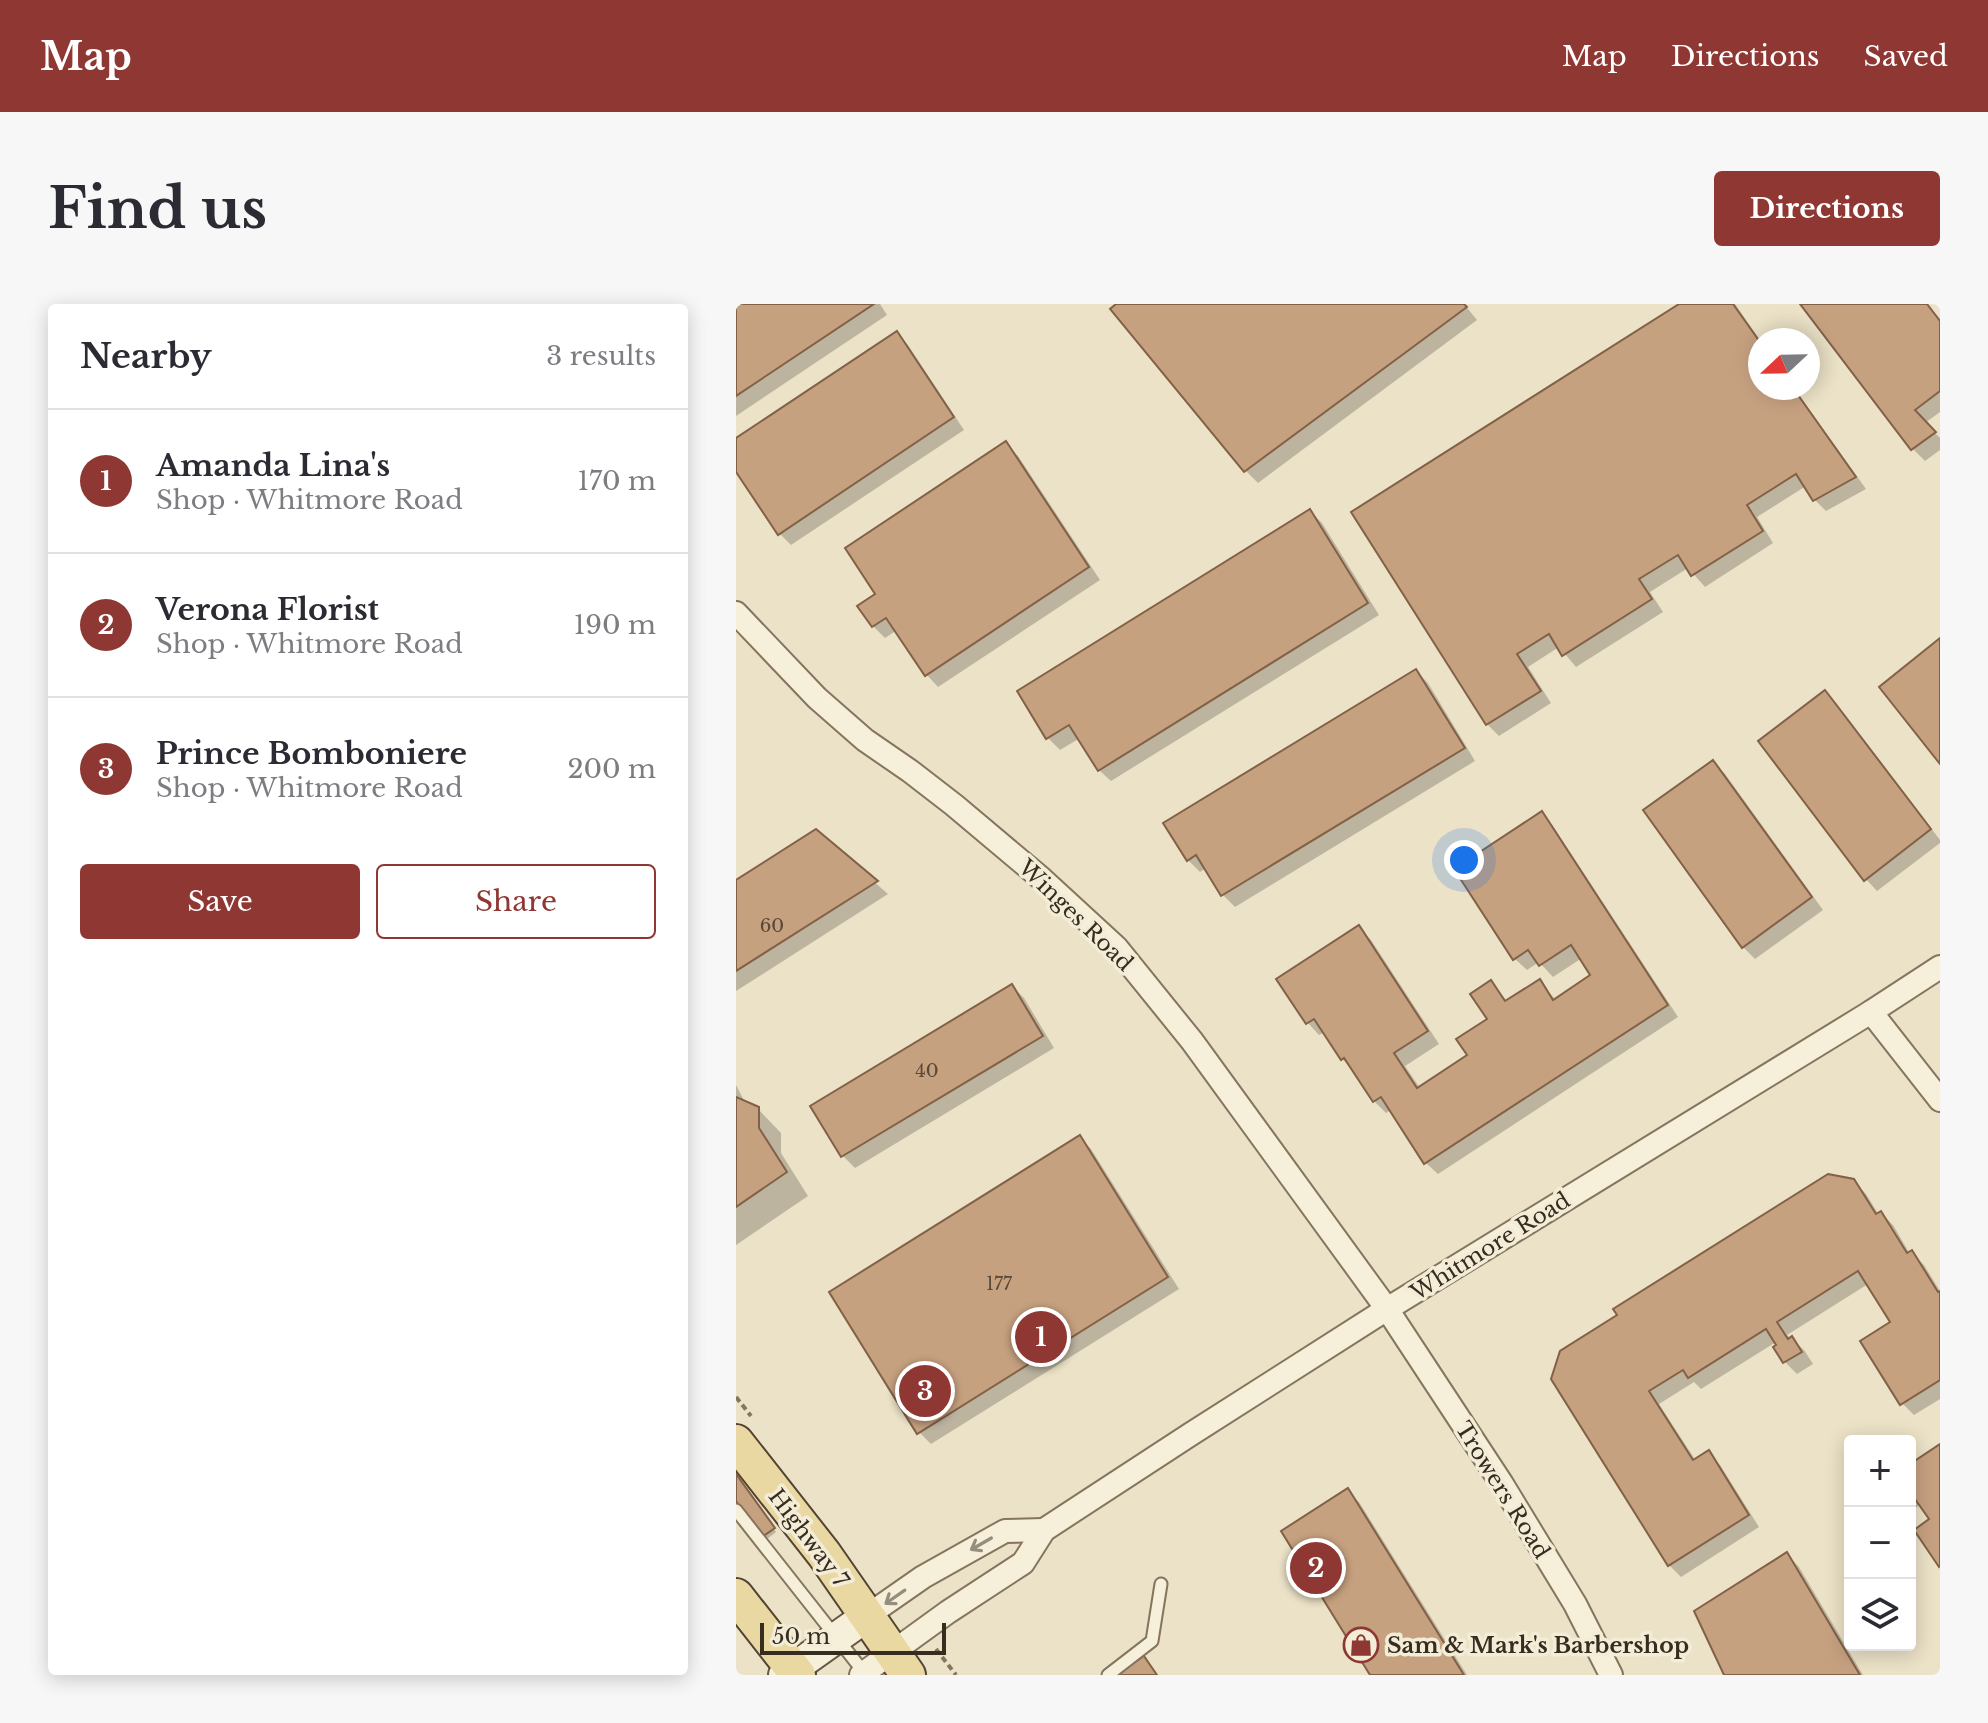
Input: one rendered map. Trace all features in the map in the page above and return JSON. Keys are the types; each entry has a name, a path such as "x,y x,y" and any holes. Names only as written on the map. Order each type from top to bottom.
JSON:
{"main road":[{"name":"Highway 7","path":"736,1442 824,1554 900,1664"},
{"path":"736,1596 792,1673"}],"street":[{"name":"Winges Road","path":"736,613 817,698 865,740 954,805 1116,947 1192,1041 1387,1309"},
{"name":"Whitmore Road","path":"864,1674 900,1664 948,1612 1023,1563 1044,1530 1387,1309 1940,967"},
{"path":"1871,1012 1940,1100"},
{"name":"Trowers Road","path":"1387,1309 1551,1564 1611,1675"},
{"path":"792,1673 923,1577 1005,1531 1044,1530"}],"lane":[{"path":"736,1510 864,1674"},
{"path":"1108,1675 1152,1641 1161,1584"}],"building":[{"path":"736,304 874,304 736,396"},
{"path":"1116,304 1464,304 1467,307 1244,472 1110,309"},
{"path":"1679,304 1733,304 1750,328 1748,400 1801,400 1856,477 1813,501 1796,474 1747,505 1763,531 1691,576 1678,555 1639,579 1652,599 1562,656 1549,634 1517,654 1541,691 1486,725 1351,512"},
{"path":"1800,304 1927,304 1940,321 1940,391 1915,410 1936,432 1911,450"},
{"path":"897,331 954,417 778,535 736,472 736,438"},
{"path":"1006,441 1089,567 925,676 886,618 872,627 857,606 875,594 845,548"},
{"path":"1310,509 1368,603 1098,771 1069,725 1046,739 1017,691"},
{"path":"1940,638 1940,764 1879,687"},
{"path":"1416,669 1465,748 1221,896 1196,855 1187,861 1163,823"},
{"path":"1825,690 1931,829 1864,881 1758,741"},
{"path":"1713,760 1812,897 1742,948 1643,810"},
{"path":"1542,811 1668,1005 1424,1164 1381,1097 1373,1102 1314,1019 1306,1024 1276,979 1359,925 1428,1031 1394,1053 1417,1088 1467,1055 1456,1039 1487,1019 1470,994 1491,980 1505,1001 1540,979 1553,1000 1590,975 1571,945 1539,966 1528,950 1513,960 1454,869"},
{"path":"816,829 878,881 736,971 736,880"},
{"path":"1012,984 1043,1036 841,1157 810,1106"},
{"path":"736,1097 759,1107 759,1128 787,1172 736,1207"},
{"path":"1080,1135 1168,1277 917,1434 829,1292"},
{"path":"1828,1174 1854,1179 1876,1214 1881,1211 1907,1253 1912,1250 1940,1291 1940,1380 1900,1405 1860,1341 1890,1322 1858,1271 1777,1322 1788,1339 1792,1336 1802,1352 1783,1363 1766,1329 1688,1378 1683,1370 1649,1391 1693,1460 1709,1450 1749,1515 1668,1566 1551,1379 1560,1351 1617,1315 1613,1309"},
{"path":"1940,1444 1939,1567 1916,1533 1916,1529 1929,1519 1916,1501 1916,1460"},
{"path":"736,1474 775,1528 762,1537 736,1501"},
{"path":"1348,1488 1464,1675 1370,1675 1281,1531"},
{"path":"1787,1552 1860,1675 1724,1675 1694,1611"},
{"path":"1144,1656 1157,1675 1116,1675"}],"place":[{"name":"Amanda Lina's","path":"1041,1337"},
{"name":"Prince Bomboniere","path":"925,1391"},
{"name":"Verona Florist","path":"1316,1568"},
{"name":"Sam & Mark's Barbershop","path":"1361,1645"}]}
